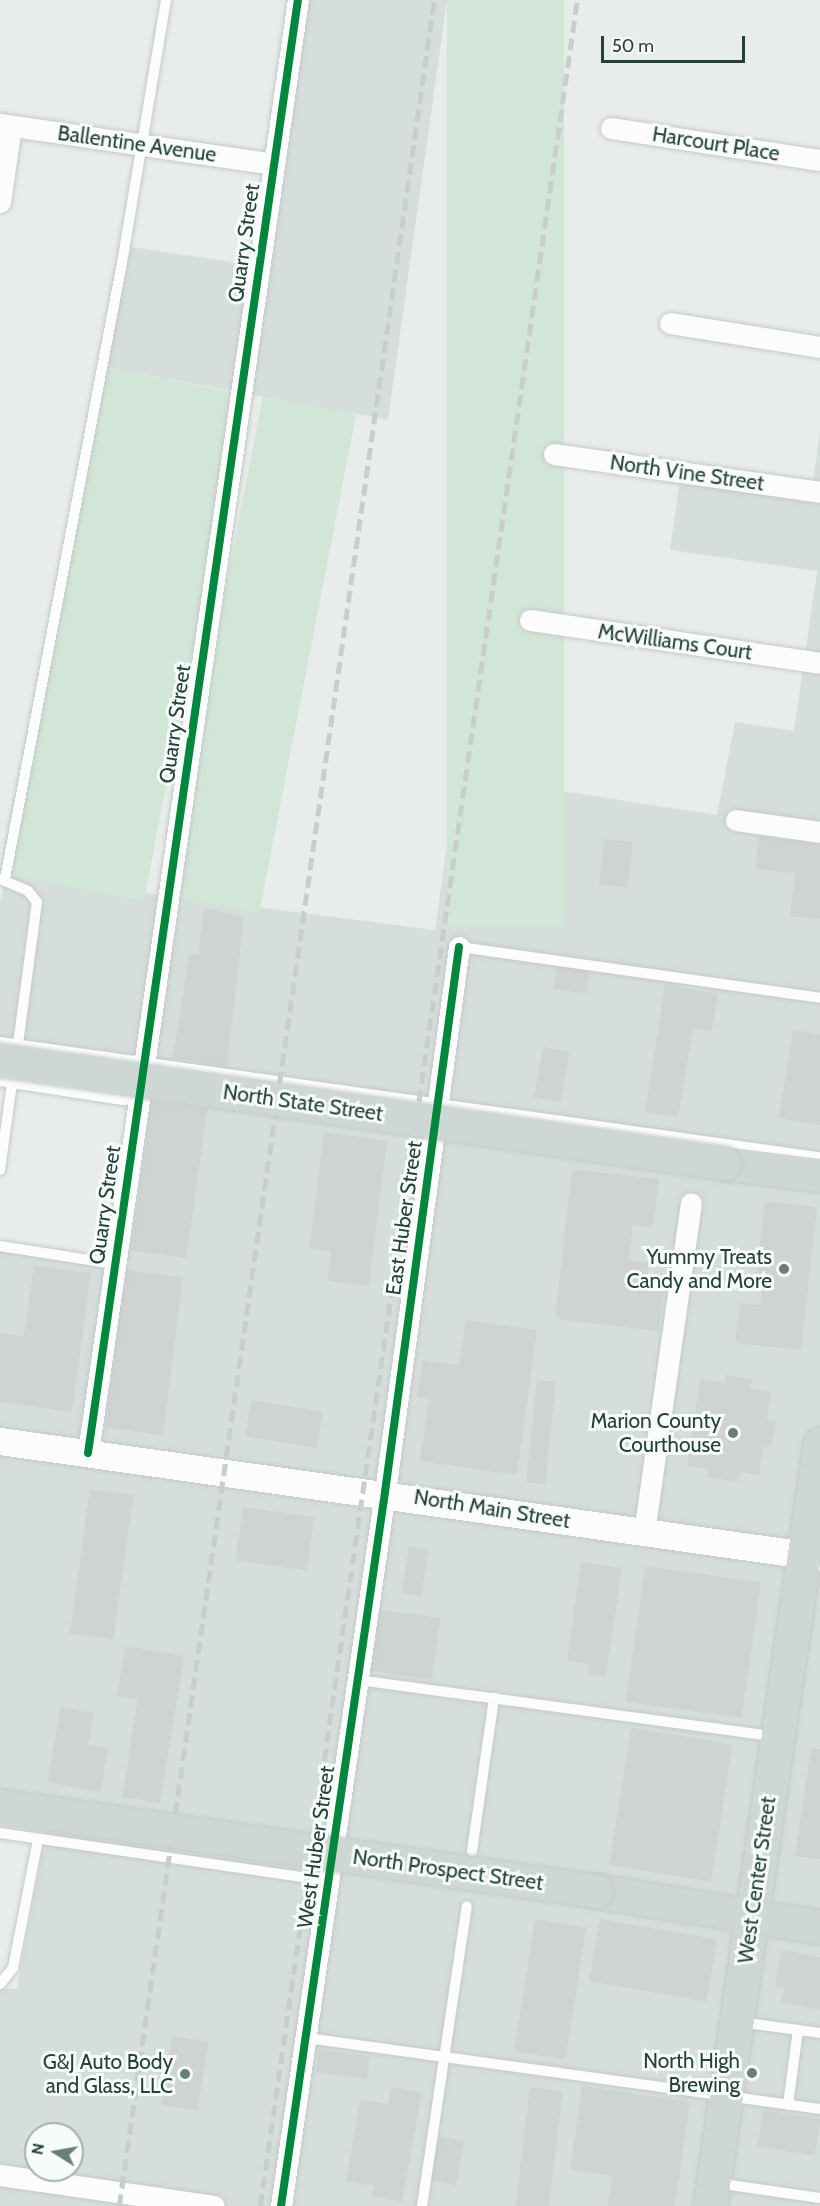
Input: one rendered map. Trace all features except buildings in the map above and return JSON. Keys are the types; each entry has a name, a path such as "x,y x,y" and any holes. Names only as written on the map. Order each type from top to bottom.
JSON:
{"main road":[{"name":"North State Street","path":"10,1062 722,1169 820,1175"},
{"name":"West Center Street","path":"712,2194 776,1736 813,1556 820,1444"},
{"name":"North Prospect Street","path":"0,1806 596,1891 752,1918 820,1927"}],"street":[{"name":"Quarry Street","path":"88,1453 115,1264 146,1096 144,1061 298,0"},
{"name":"Ballentine Avenue","path":"6,125 274,164"},
{"path":"0,202 6,125"},
{"name":"Harcourt Place","path":"611,128 820,160"},
{"path":"670,323 820,347"},
{"name":"North Vine Street","path":"554,453 820,492"},
{"name":"McWilliams Court","path":"530,620 820,663"},
{"path":"736,820 820,832"},
{"name":"East Huber Street","path":"385,1492 459,947"},
{"path":"644,1533 691,1203"},
{"name":"North Main Street","path":"0,1441 385,1492 644,1533 813,1556"},
{"name":"West Huber Street","path":"281,2206 385,1492"},
{"path":"0,2175 214,2206"}],"lane":[{"path":"0,1170 10,1062 37,903 28,891 2,879 120,275 139,144 166,0"},
{"path":"459,947 820,998"},
{"path":"0,1042 10,1062 123,1100 146,1096"},
{"path":"10,1062 144,1061 818,1158 820,1165"},
{"path":"0,1081 10,1062"},
{"path":"265,1111 722,1169"},
{"path":"762,1181 815,1187 820,1180"},
{"path":"0,1246 115,1264"},
{"path":"358,1680 776,1736"},
{"path":"472,1851 494,1698"},
{"path":"0,1833 329,1881"},
{"path":"0,1984 13,1968 38,1839"},
{"path":"422,2206 467,1906"},
{"path":"736,2021 820,2033"},
{"path":"788,2105 798,2030"},
{"path":"307,2038 820,2109"},
{"path":"712,2194 820,2198"}],"shaded area":[{"path":"307,0 447,0 388,420 98,366 119,245 271,268"},
{"path":"820,431 820,2206 0,2206 0,1989 17,1989 48,1819 0,1811 0,1250 121,1267 146,1080 0,1060 0,902 6,875 435,930 457,775 717,815 735,722 794,731 817,571 670,550 681,470 812,491"}],"green space":[{"path":"447,0 564,0 564,926 447,926"},
{"path":"98,366 242,394 144,902 0,874"},
{"path":"263,396 356,414 259,914 166,896"}],"railway":[{"path":"119,2206 434,0"},
{"path":"260,2206 577,0"}],"cycle path":[{"path":"88,1453 298,0"},
{"path":"281,2206 385,1492 459,947"}],"place":[{"name":"Yummy Treats Candy and More","path":"784,1269"},
{"name":"Marion County Courthouse","path":"733,1433"},
{"name":"North High Brewing","path":"752,2073"},
{"name":"G&J Auto Body and Glass, LLC","path":"185,2074"}]}
